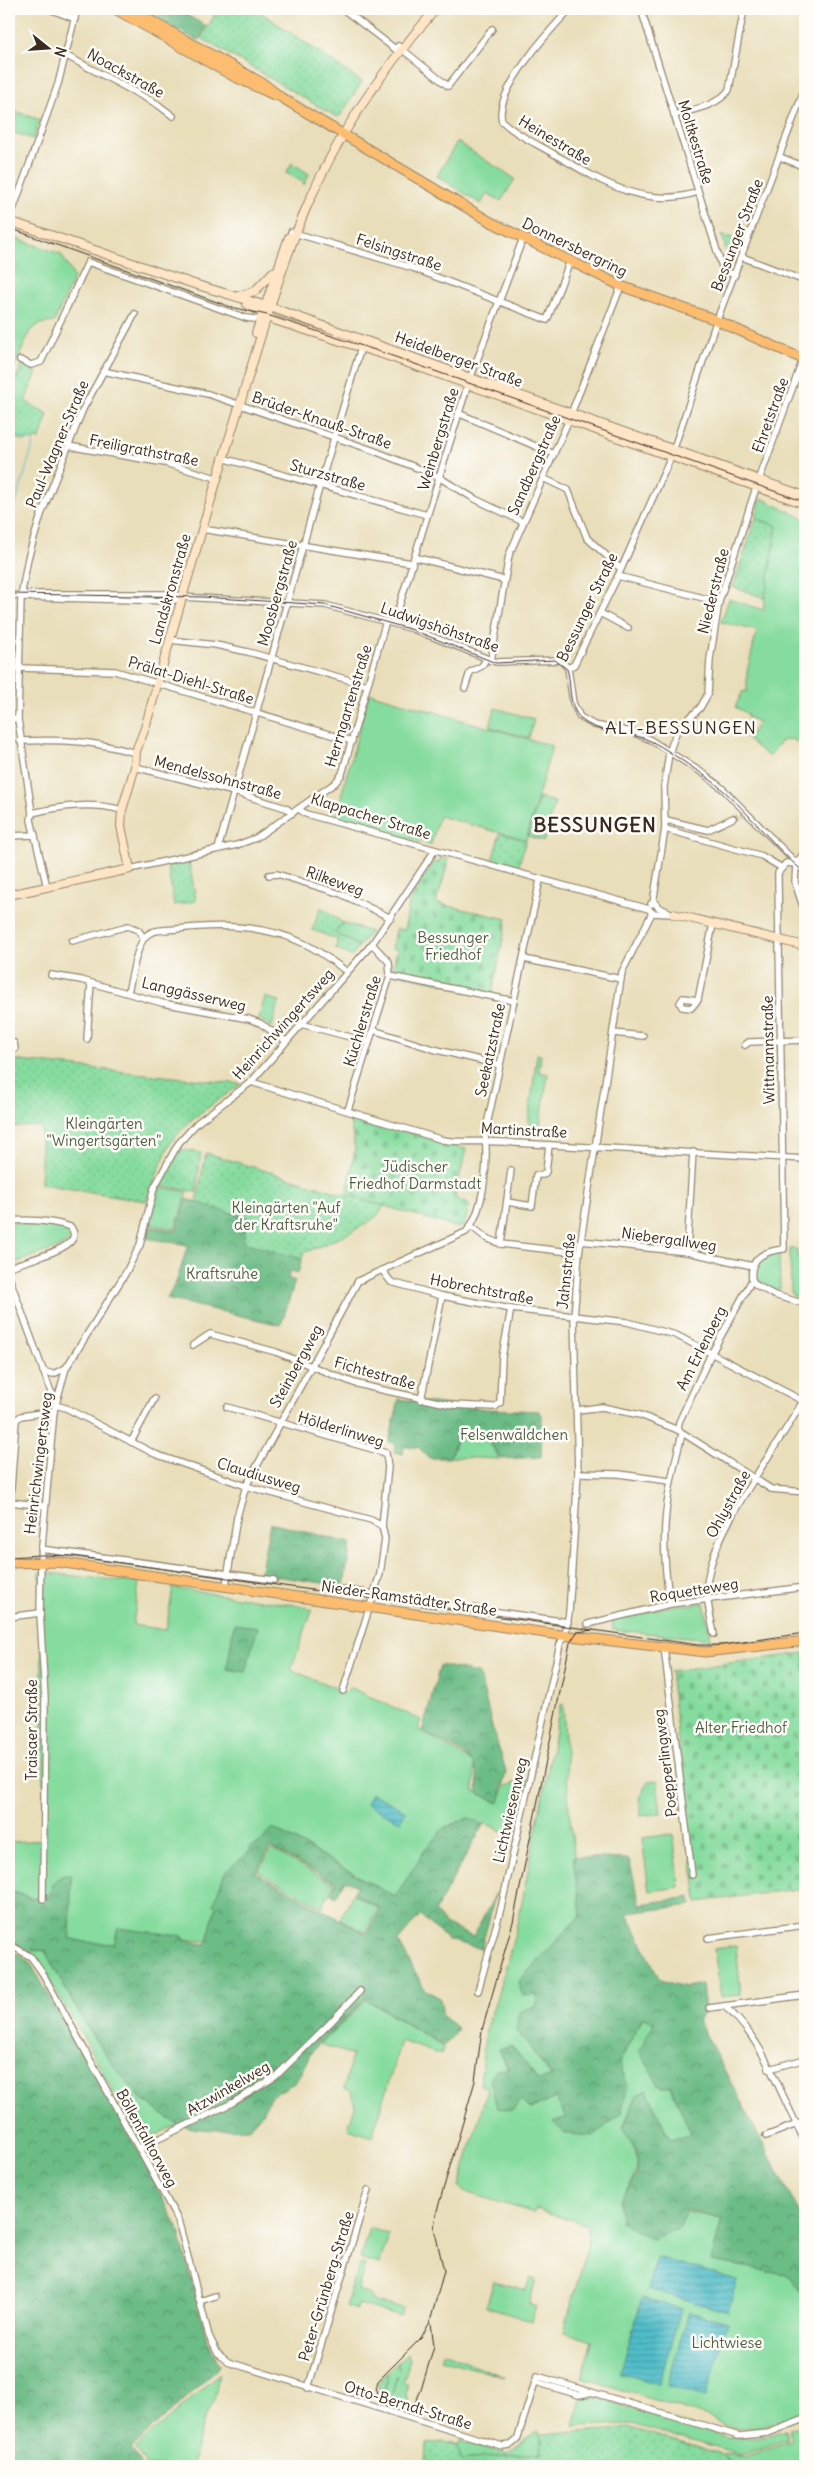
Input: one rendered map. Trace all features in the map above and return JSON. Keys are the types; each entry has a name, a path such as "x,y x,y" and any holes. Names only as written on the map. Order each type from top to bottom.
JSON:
{"main road":[{"path":"115,9 260,90 282,98"},
{"path":"130,9 264,84 282,98"},
{"path":"266,314 309,190 369,86 433,9"},
{"name":"Donnersbergring","path":"282,98 458,204 523,238 621,286 717,320 804,360"},
{"name":"Heidelberger Straße","path":"9,221 234,297 266,314 363,343 570,417 671,457 805,496"},
{"path":"266,314 277,268 293,233"},
{"path":"234,297 255,291 277,268"},
{"name":"Heidelberger Straße","path":"266,314 363,343"},
{"name":"Landskronstraße","path":"130,868 121,826 122,810 136,753 145,728 216,478 266,314"},
{"name":"Heidelberger Straße","path":"570,417 674,449 805,504"},
{"name":"Landskronstraße","path":"134,767 141,754 145,728"},
{"name":"Klappacher Straße","path":"9,896 130,868"},
{"name":"Klappacher Straße","path":"673,914 805,946"},
{"name":"Nieder-Ramstädter Straße","path":"9,1563 42,1562 370,1606 565,1635 664,1647 719,1652 805,1641"}],"street":[{"path":"50,9 75,19"},
{"name":"Noackstraße","path":"9,221 56,92 77,9"},
{"path":"343,9 448,86 492,29"},
{"name":"Heinestraße","path":"570,9 546,34 511,85 501,105 502,121 528,139 616,188 635,194 662,198 698,192"},
{"name":"Moltkestraße","path":"641,9 723,270 735,275"},
{"path":"674,115 719,101 729,90 744,9"},
{"name":"Noackstraße","path":"66,55 158,104 173,116"},
{"name":"Bessunger Straße","path":"674,449 717,320 805,88"},
{"path":"780,157 805,167"},
{"name":"Felsingstraße","path":"293,233 413,268 547,320 570,261"},
{"name":"Weinbergstraße","path":"394,623 468,381 523,238"},
{"path":"742,257 805,281"},
{"name":"Heidelberger Straße","path":"20,360 31,365 41,362 88,262 246,318 266,314"},
{"name":"Sandbergstraße","path":"489,660 509,555 570,417 621,286"},
{"name":"Paul-Wagner-Straße","path":"46,887 31,820 32,813 18,719 21,595 28,558 41,515 83,409 135,314"},
{"name":"Moosbergstraße","path":"218,849 320,486 363,343"},
{"name":"Ehretstraße","path":"758,483 804,360"},
{"name":"Brüder-Knauß-Straße","path":"103,370 182,388 238,404 335,437 435,475 439,479 523,522"},
{"path":"458,413 554,454"},
{"name":"Freiligrathstraße","path":"68,446 165,464 216,478"},
{"path":"671,457 674,449"},
{"name":"Bessunger Straße","path":"671,457 600,613 574,665 568,668 573,703 580,717 594,725 641,736 711,779 805,872"},
{"name":"Sturzstraße","path":"222,458 427,515"},
{"path":"543,478 568,490 587,538 620,568"},
{"name":"Niederstraße","path":"669,752 678,730 700,708 708,694 710,659 720,602 758,483"},
{"path":"202,529 413,560 504,580"},
{"path":"618,576 720,602"},
{"name":"Ludwigshöhstraße","path":"9,595 172,601 182,597 325,606 394,623 427,634 489,660 555,659 564,663 568,668"},
{"path":"600,613 628,628"},
{"name":"Herrngartenstraße","path":"299,809 342,774 386,621"},
{"path":"170,640 216,645 272,658 367,685"},
{"path":"464,688 470,672 489,660"},
{"name":"Prälat-Diehl-Straße","path":"19,668 115,671 352,741"},
{"path":"9,719 18,719"},
{"path":"20,741 65,739 100,743 136,753"},
{"path":"651,909 655,897 665,829 664,787 669,752"},
{"name":"Mendelssohnstraße","path":"134,767 234,792 286,808 293,814"},
{"path":"32,813 67,806 90,804 122,810"},
{"name":"Klappacher Straße","path":"130,868 237,845 256,838 299,809 306,814 540,880 673,914"},
{"path":"666,820 708,830 734,818"},
{"path":"665,829 762,856 782,868 786,863 796,864"},
{"path":"9,836 35,835"},
{"name":"Heinrichwingertsweg","path":"42,1562 41,1549 55,1408 66,1368 125,1274 140,1245 154,1188 178,1144 197,1123 251,1082 372,944 435,850"},
{"path":"805,851 796,864 796,882 805,913"},
{"name":"Wittmannstraße","path":"752,1266 757,1258 765,1252 784,1249 778,940 778,882 782,868"},
{"name":"Rilkeweg","path":"269,875 277,874 341,894 391,918"},
{"name":"Seekatzstraße","path":"472,1226 479,1209 486,1139 540,880"},
{"name":"Jahnstraße","path":"565,1635 568,1622 578,1473 578,1410 574,1318 579,1253 621,979 651,909"},
{"path":"698,1000 713,924"},
{"path":"72,941 128,926 138,930 144,938"},
{"path":"128,992 144,938 149,933 213,926 240,927 305,944 347,972"},
{"name":"Küchlerstraße","path":"348,1110 390,976 387,958 372,944"},
{"path":"524,960 621,979"},
{"name":"Langgässerweg","path":"51,976 91,982 162,1003 249,1019 260,1023 286,1041"},
{"path":"390,976 514,1001"},
{"path":"87,1039 91,982"},
{"path":"301,1024 369,1042"},
{"path":"373,1030 433,1049 500,1065"},
{"path":"613,1034 644,1036"},
{"path":"745,1045 750,1042 805,1040"},
{"path":"9,1041 14,1043 15,1049 9,1053"},
{"name":"Martinstraße","path":"251,1082 443,1140 457,1142 486,1139 549,1145 805,1158"},
{"path":"507,1202 532,1206 536,1175 543,1175 546,1172 549,1145"},
{"path":"687,1252 693,1152"},
{"path":"501,1244 511,1170"},
{"path":"9,1221 40,1220 56,1222 71,1227 74,1233 73,1239 66,1247 9,1267"},
{"path":"472,1226 486,1238 501,1244 579,1253"},
{"name":"Steinbergweg","path":"226,1586 236,1517 246,1486 358,1281 466,1232 472,1226"},
{"name":"Niebergallweg","path":"581,1240 687,1252 752,1266"},
{"path":"752,1266 752,1280 756,1285 774,1295 805,1304"},
{"name":"Hobrechtstraße","path":"382,1270 391,1282 442,1296 574,1318 599,1317 653,1328 676,1335 804,1400"},
{"path":"9,1277 50,1392 57,1397"},
{"name":"Am Erlenberg","path":"670,1604 664,1564 663,1525 669,1481 680,1432 679,1422 711,1354 752,1280"},
{"path":"421,1400 442,1296"},
{"name":"Fichtestraße","path":"193,1345 210,1334 276,1352 354,1383 421,1400 466,1406 495,1407 499,1404 502,1357 511,1309"},
{"name":"Heinrichwingertsweg","path":"43,1371 53,1374 66,1368"},
{"path":"131,1442 154,1399"},
{"name":"Ohlystraße","path":"714,1634 707,1599 712,1562 725,1531 804,1400"},
{"name":"Hölderlinweg","path":"227,1407 386,1453 388,1468 382,1526 385,1539 383,1555 370,1606 343,1691"},
{"path":"45,1506 10,1502 16,1420 21,1416 55,1408"},
{"name":"Claudiusweg","path":"55,1408 66,1408 155,1454 246,1486 371,1520 382,1526"},
{"path":"578,1410 602,1408 626,1411 680,1432 770,1489 805,1492"},
{"path":"578,1473 620,1474 669,1481"},
{"path":"41,1549 274,1580"},
{"name":"Traisaer Straße","path":"42,1562 40,1613 45,1698 43,1899"},
{"name":"Roquetteweg","path":"588,1624 670,1604 805,1587"},
{"name":"Nieder-Ramstädter Straße","path":"339,1590 568,1622"},
{"path":"9,1617 40,1613"},
{"name":"Lichtwiesenweg","path":"478,1991 501,1908 560,1644 565,1635"},
{"name":"Poepperlingweg","path":"664,1647 692,1875"},
{"path":"708,1938 805,1925"},
{"name":"Böllenfalltorweg","path":"9,1944 31,1957 43,1974 140,2148 181,2228 212,2343 218,2354 228,2362"},
{"name":"Atzwinkelweg","path":"140,2148 224,2107 275,2077 330,2024 360,1991"},
{"path":"709,2008 805,1995"},
{"path":"724,2006 738,2018 752,2037 805,2140"},
{"path":"770,2069 805,2059"},
{"path":"766,2136 805,2121"},
{"name":"Peter-Grünberg-Straße","path":"308,2388 368,2190"},
{"path":"200,2301 215,2296"},
{"name":"Otto-Berndt-Straße","path":"228,2362 505,2447 515,2443 520,2434 536,2379 591,2392 739,2436 768,2433 793,2424"},
{"path":"793,2424 805,2419"},
{"path":"793,2424 805,2423"}],"green space":[{"path":"140,9 176,9 206,26 198,41"},
{"path":"218,9 256,9 362,82 340,116 335,116 201,38"},
{"path":"9,109 40,120 33,139 9,131"},
{"path":"457,142 515,179 501,201 487,193 481,204 437,176"},
{"path":"292,163 309,174 304,185 303,182 286,173"},
{"path":"722,235 742,241 733,262 729,262"},
{"path":"9,236 61,254 74,277 54,322 40,324 30,331 9,380"},
{"path":"22,365 37,372 25,401 48,414 40,439 24,441 9,436 9,394"},
{"path":"761,498 805,519 805,747 792,739 781,741 769,757 747,739 759,722 747,717 748,714 735,707 743,691 747,692 747,672 757,631 721,622 729,599 763,610 777,526 756,518"},
{"path":"756,518 777,526 765,598 733,587"},
{"path":"369,693 552,746 526,840 439,816 431,845 335,818"},
{"path":"495,708 534,719 529,738 490,727"},
{"path":"539,798 555,802 544,841 528,836"},
{"path":"500,833 526,840 518,868 492,861"},
{"name":"Bessunger Friedhof","path":"440,858 449,860 436,903 507,919 492,994 392,972 397,950 392,948 396,929 404,930 410,900 434,862 439,863"},
{"path":"189,861 196,901 174,905 167,865"},
{"path":"321,907 343,923 335,933 359,946 352,957 336,949 337,939 312,930"},
{"path":"341,923 371,932 359,946 335,933"},
{"path":"265,997 279,1001 272,1027 259,1019"},
{"path":"537,1054 541,1055 539,1072 548,1074 540,1126 528,1124"},
{"name":"Kleingärten \"Wingertsgärten\"","path":"11,1060 241,1084 192,1119 170,1143 146,1201 41,1184 41,1126 11,1127"},
{"name":"Jüdischer Friedhof Darmstadt","path":"349,1115 466,1149 455,1198 470,1204 464,1225 459,1228 347,1195 355,1149"},
{"path":"179,1149 201,1153 196,1192 160,1185"},
{"name":"Kleingärten \"Auf der Kraftsruhe\"","path":"206,1153 384,1206 380,1213 372,1220 349,1233 304,1253 302,1259 243,1242 248,1218 196,1202"},
{"path":"160,1187 188,1192 175,1229 150,1224"},
{"name":"Kraftsruhe","path":"187,1199 248,1218 244,1242 302,1259 298,1273 290,1271 288,1278 295,1281 281,1325 167,1299 177,1280 188,1245 145,1238 148,1226 176,1231"},
{"path":"38,1222 70,1229 72,1237 65,1245 9,1265 10,1223"},
{"path":"790,1249 797,1249 797,1257 805,1256 805,1299 793,1296 791,1292"},
{"path":"775,1253 779,1254 780,1289 776,1290 760,1283 755,1273 758,1263"},
{"name":"Felsenwäldchen","path":"399,1399 486,1409 539,1411 542,1415 541,1457 501,1459 484,1432 458,1436 449,1458 429,1458 418,1447 404,1447 403,1454 394,1452 396,1444 389,1442"},
{"path":"483,1433 500,1459 450,1457 458,1436"},
{"path":"270,1523 351,1543 344,1586 260,1574"},
{"path":"40,1572 139,1583 133,1625 166,1630 173,1588 302,1606 312,1610 291,1670 343,1691 347,1692 349,1687 421,1720 418,1729 474,1763 474,1791 498,1803 505,1786 529,1779 515,1837 468,1818 444,1828 425,1850 395,1897 279,1832 208,1942 118,1929 114,1944 84,1942 70,1938 71,1875 48,1898 32,1898 9,1891 9,1842 45,1840"},
{"path":"704,1603 711,1639 613,1630 612,1619 670,1606"},
{"path":"234,1624 258,1627 245,1672 227,1669"},
{"name":"Alter Friedhof","path":"805,1653 805,1888 697,1902 670,1671"},
{"path":"440,1665 477,1673 480,1677 506,1771 499,1803 478,1793 477,1776 471,1761 451,1746 422,1732"},
{"name":"Lichtwiese","path":"563,1704 569,1809 581,1915 518,1982 537,1994 537,2007 516,2029 552,2077 539,2081 512,2046 499,2049 521,2100 531,2109 555,2098 568,2117 554,2122 565,2134 628,2085 619,2063 643,2017 654,2023 671,2087 692,2134 670,2140 647,2090 637,2095 623,2127 637,2157 636,2171 620,2199 722,2219 712,2261 786,2274 805,2296 805,2410 769,2424 745,2428 733,2427 708,2417 581,2377 592,2341 564,2332 589,2240 588,2225 536,2209 534,2213 466,2192 459,2187 488,2088 480,2085 485,2034 507,1964 520,1912 560,1706"},
{"path":"657,1780 661,1813 641,1816 639,1798 648,1781"},
{"path":"468,1818 483,1825 435,1911 445,1924 473,1937 496,1893 481,1949 448,1940 420,1915 398,1941 425,1990 440,1998 443,2016 458,2029 444,2046 366,1999 312,2051 296,2082 271,2096 262,2113 249,2129 213,2130 194,2128 177,2123 156,2110 136,2092 100,2047 45,1951 33,1949 31,1955 9,1940 9,1891 32,1898 48,1898 51,1888 58,1878 71,1875 70,1938 85,1942 114,1944 118,1928 183,1936 183,1939 206,1945 216,1906 213,1905 225,1872 249,1852 251,1846 259,1843 273,1828 395,1897 425,1850 444,1828","holes":["270,1847 336,1883 331,1894 336,1897 345,1880 357,1886 353,1893 380,1908 366,1934 256,1873"]},
{"path":"673,1834 680,1887 649,1891 642,1838"},
{"path":"271,1849 334,1884 322,1907 258,1872"},
{"path":"573,1857 629,1859 640,1904 691,1897 692,1905 627,1913 660,1980 685,1987 702,1984 705,2011 698,2020 805,2223 805,2296 786,2274 711,2261 722,2219 686,2210 678,2229 652,2239 620,2222 620,2199 637,2174 637,2152 623,2128 637,2095 647,2090 670,2140 691,2134 671,2087 660,2087 639,2050 654,2023 643,2017 619,2063 628,2085 621,2113 594,2136 565,2134 553,2122 567,2117 555,2098 530,2109 521,2100 512,2110 497,2108 490,2080 496,2070 509,2069 499,2049 512,2046 539,2081 552,2076 516,2029 519,2012 537,2006 537,1994 523,1996 518,1982 581,1915"},
{"path":"353,1894 378,1908 365,1932 340,1919"},
{"path":"736,1946 741,1995 721,1997 714,1949"},
{"path":"9,1948 29,1961 139,2152 178,2228 207,2339 220,2366 131,2448 142,2466 9,2466"},
{"path":"33,1949 45,1951 88,2030 142,2100 178,2124 140,2143 75,2023 31,1955"},
{"path":"367,2000 444,2047 441,2055 401,2041 372,2137 348,2129 355,2106 351,2091 344,2089 352,2055 320,2044"},
{"path":"369,2228 389,2234 380,2264 360,2258"},
{"path":"361,2263 365,2265 358,2290 369,2294 375,2302 403,2308 401,2316 357,2304 357,2310 346,2306 358,2265"},
{"path":"530,2278 536,2280 529,2304 536,2307 531,2321 486,2307 494,2281 526,2290"},
{"path":"444,2352 504,2377 441,2359"},
{"path":"408,2353 410,2360 403,2382 408,2383 406,2392 409,2401 400,2407 399,2399 399,2407 389,2406 397,2376 388,2406 381,2400 388,2378 380,2399 378,2384 387,2372 388,2377 388,2371 397,2363 399,2370 398,2362"},
{"path":"219,2374 214,2401 204,2420 192,2466 147,2466 135,2448"},
{"path":"590,2396 728,2437 758,2438 785,2430 788,2439 741,2455 632,2424 574,2426 581,2398"},
{"path":"805,2426 805,2466 734,2466 723,2455 744,2457 792,2440 788,2428"},
{"path":"631,2428 723,2455 734,2466 426,2466 427,2444 443,2442 458,2445 461,2460 541,2453 540,2435"},
{"path":"539,2431 541,2453 460,2460 450,2442 458,2445 460,2441 508,2454"}],"water":[{"path":"371,1793 406,1811 400,1821 366,1804"},
{"path":"657,2257 737,2280 728,2312 648,2289"},
{"path":"642,2298 681,2309 659,2384 620,2373"},
{"path":"689,2312 728,2322 706,2397 667,2386"}],"waterway":[{"path":"9,433 34,442 15,506 9,512"},
{"path":"792,2466 805,2456"}],"tunnel":[{"path":"733,818 742,814"}],"tram line":[{"path":"9,228 231,307 267,315 381,352 805,502"},
{"path":"9,594 202,597 325,605 413,630 496,663 555,660 567,669 572,701 581,719 603,730 638,736 653,742 701,773 729,795 805,873"},
{"path":"9,1557 73,1556 698,1645 722,1645 805,1633"},
{"path":"431,2323 434,2346 416,2401 405,2409 398,2410 387,2407 382,2404 377,2394 378,2381 421,2338 430,2322 444,2271 434,2228 436,2214 475,2081 482,2030 513,1922 570,1643 577,1632 593,1630"}],"district":[{"name":"ALT-BESSUNGEN","path":"681,727"},
{"name":"BESSUNGEN","path":"595,824"}]}
